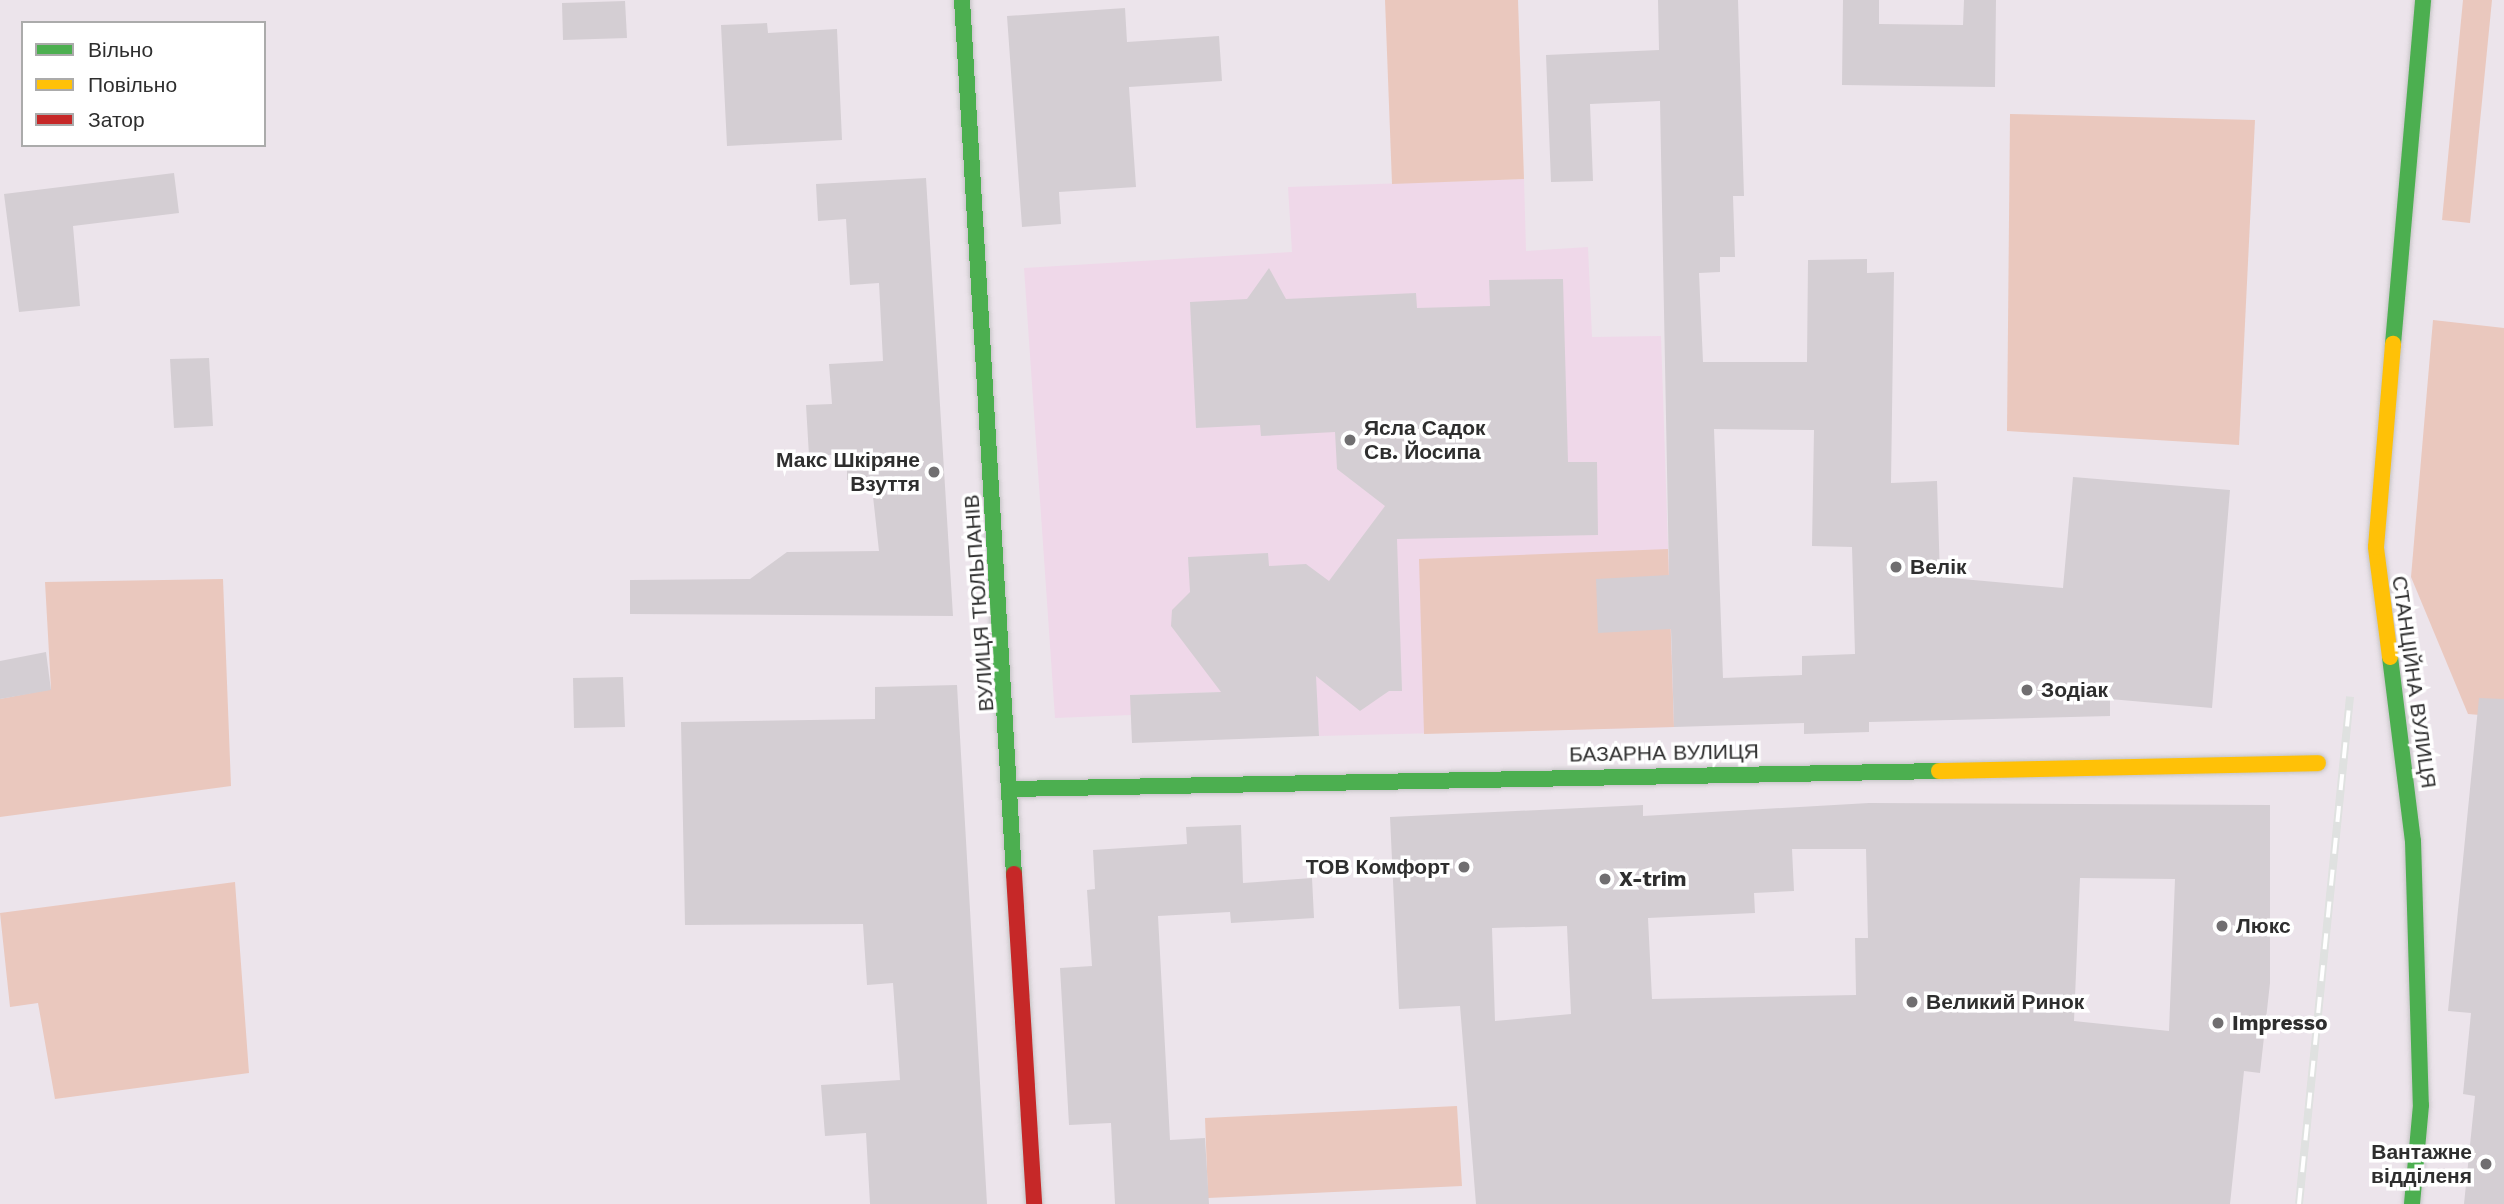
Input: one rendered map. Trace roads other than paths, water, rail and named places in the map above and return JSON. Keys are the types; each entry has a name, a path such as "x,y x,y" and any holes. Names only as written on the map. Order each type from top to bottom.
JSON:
{"street":[{"name":"ВУЛИЦЯ ТЮЛЬПАНІВ","path":"961,0 1011,789 1034,1204"},
{"name":"СТАНЦІЙНА ВУЛИЦЯ","path":"2412,1204 2421,1105 2414,862 2376,547 2423,0"},
{"name":"БАЗАРНА ВУЛИЦЯ","path":"1011,789 2318,763"}],"railway":[{"path":"2299,1204 2350,697"}],"place":[{"name":"Ясла Садок Св. Йосипа","path":"1350,440"},
{"name":"Макс Шкіряне Взуття","path":"934,472"},
{"name":"Велік","path":"1896,567"},
{"name":"Зодіак","path":"2027,690"},
{"name":"ТОВ Комфорт","path":"1464,867"},
{"name":"X-trim","path":"1605,879"},
{"name":"Люкс","path":"2222,926"},
{"name":"Великий Ринок","path":"1912,1002"},
{"name":"Impresso","path":"2218,1023"},
{"name":"Вантажне відділеня","path":"2486,1164"}]}
